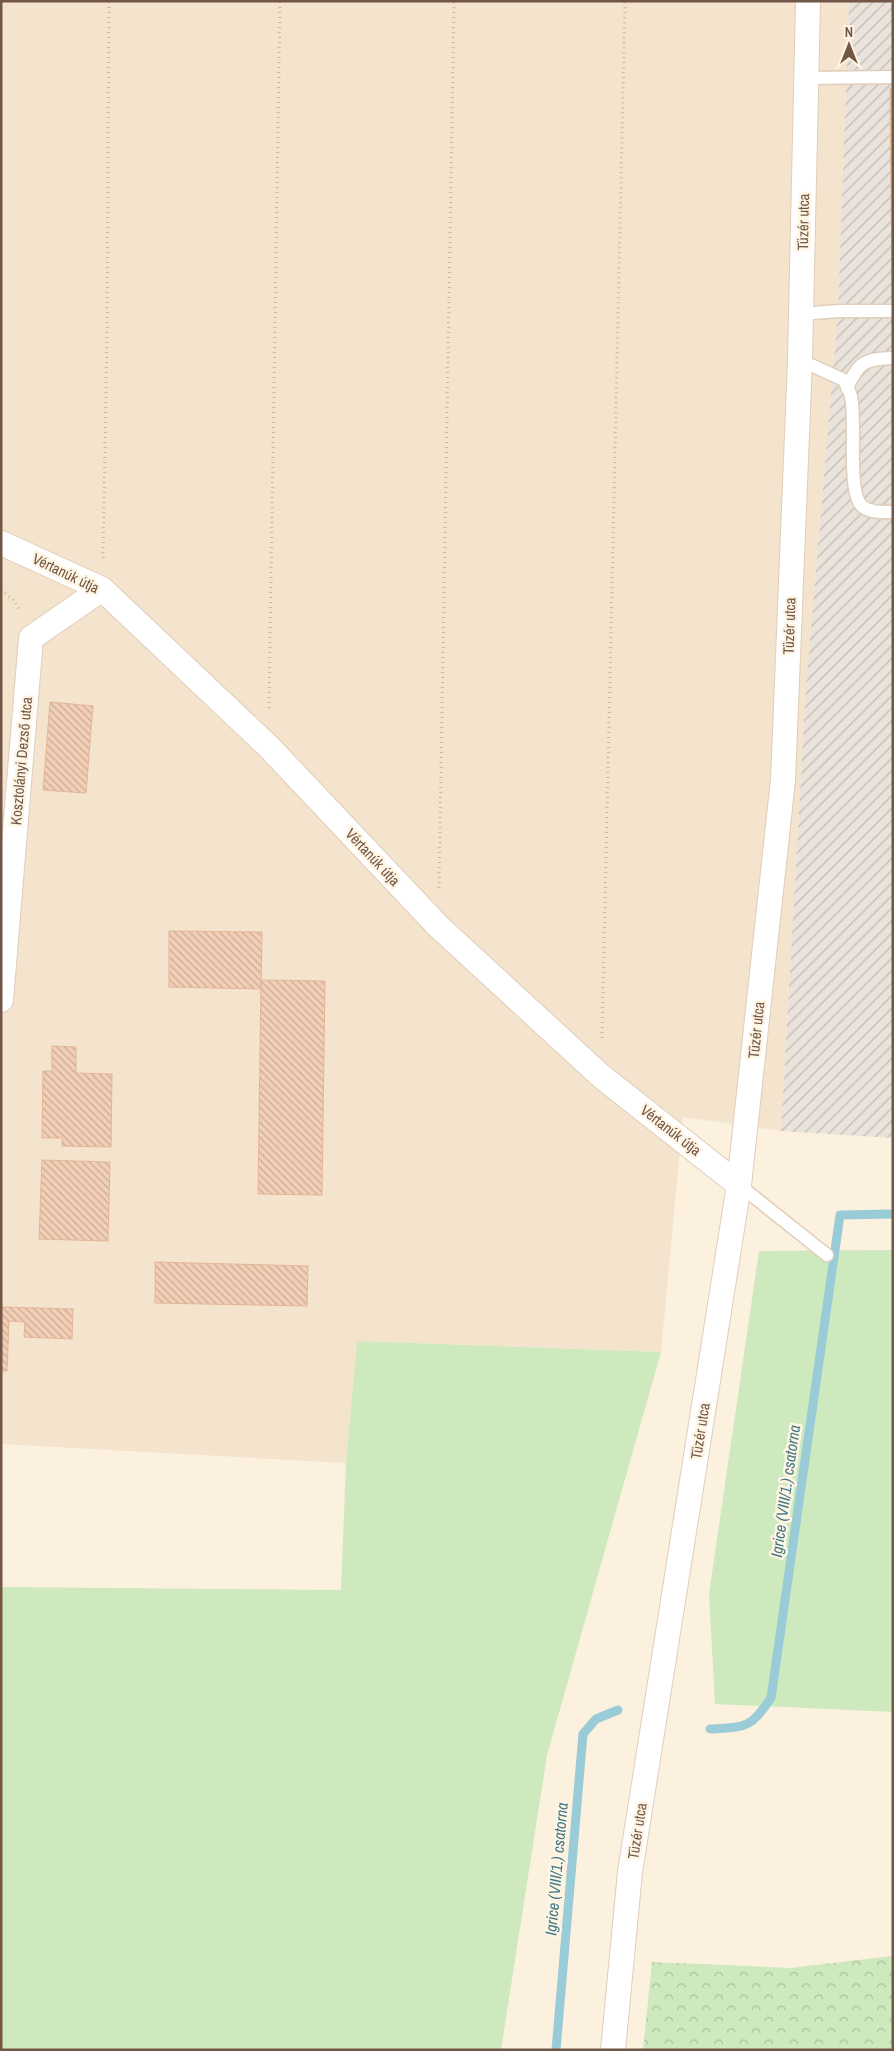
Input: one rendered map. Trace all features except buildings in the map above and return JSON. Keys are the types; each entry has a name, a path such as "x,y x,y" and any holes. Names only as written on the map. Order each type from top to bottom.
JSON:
{"street":[{"name":"Tüzér utca","path":"613,2050 630,1872 739,1185 783,780 800,360 808,1"},
{"name":"Vértanúk útja","path":"1,543 102,589 269,747 439,927 601,1076 739,1185"},
{"name":"Kosztolányi Dezső utca","path":"1,1000 30,638 102,589"}],"lane":[{"path":"806,78 893,77"},
{"path":"801,314 838,311 893,311"},
{"path":"847,388 856,368 874,359 893,358"},
{"path":"800,360 844,380 851,397 853,415 854,490 862,506 873,512 893,512"},
{"path":"739,1185 827,1255"}],"path":[{"path":"102,589 107,325 109,1"},
{"path":"269,747 280,1"},
{"path":"439,927 454,1"},
{"path":"601,1076 625,1"}],"shaded area":[{"path":"1,1 849,1 838,311 806,687 781,1131 683,1117 661,1352 357,1341 346,1463 1,1444"},
{"path":"849,1 893,1 893,1138 781,1131 806,687 838,311"}],"green space":[{"path":"893,1250 893,1712 715,1704 709,1594 759,1251"},
{"path":"357,1341 661,1352 547,1755 501,2050 1,2050 1,1587 341,1590 346,1463"},
{"path":"893,1956 893,2050 643,2050 652,1962 790,1968"}],"waterway":[{"name":"Igrice (VIII/1.) csatorna","path":"710,1729 732,1728 752,1721 771,1698 840,1215 893,1214"},
{"name":"Igrice (VIII/1.) csatorna","path":"556,2050 583,1734 596,1719 618,1710"}]}
